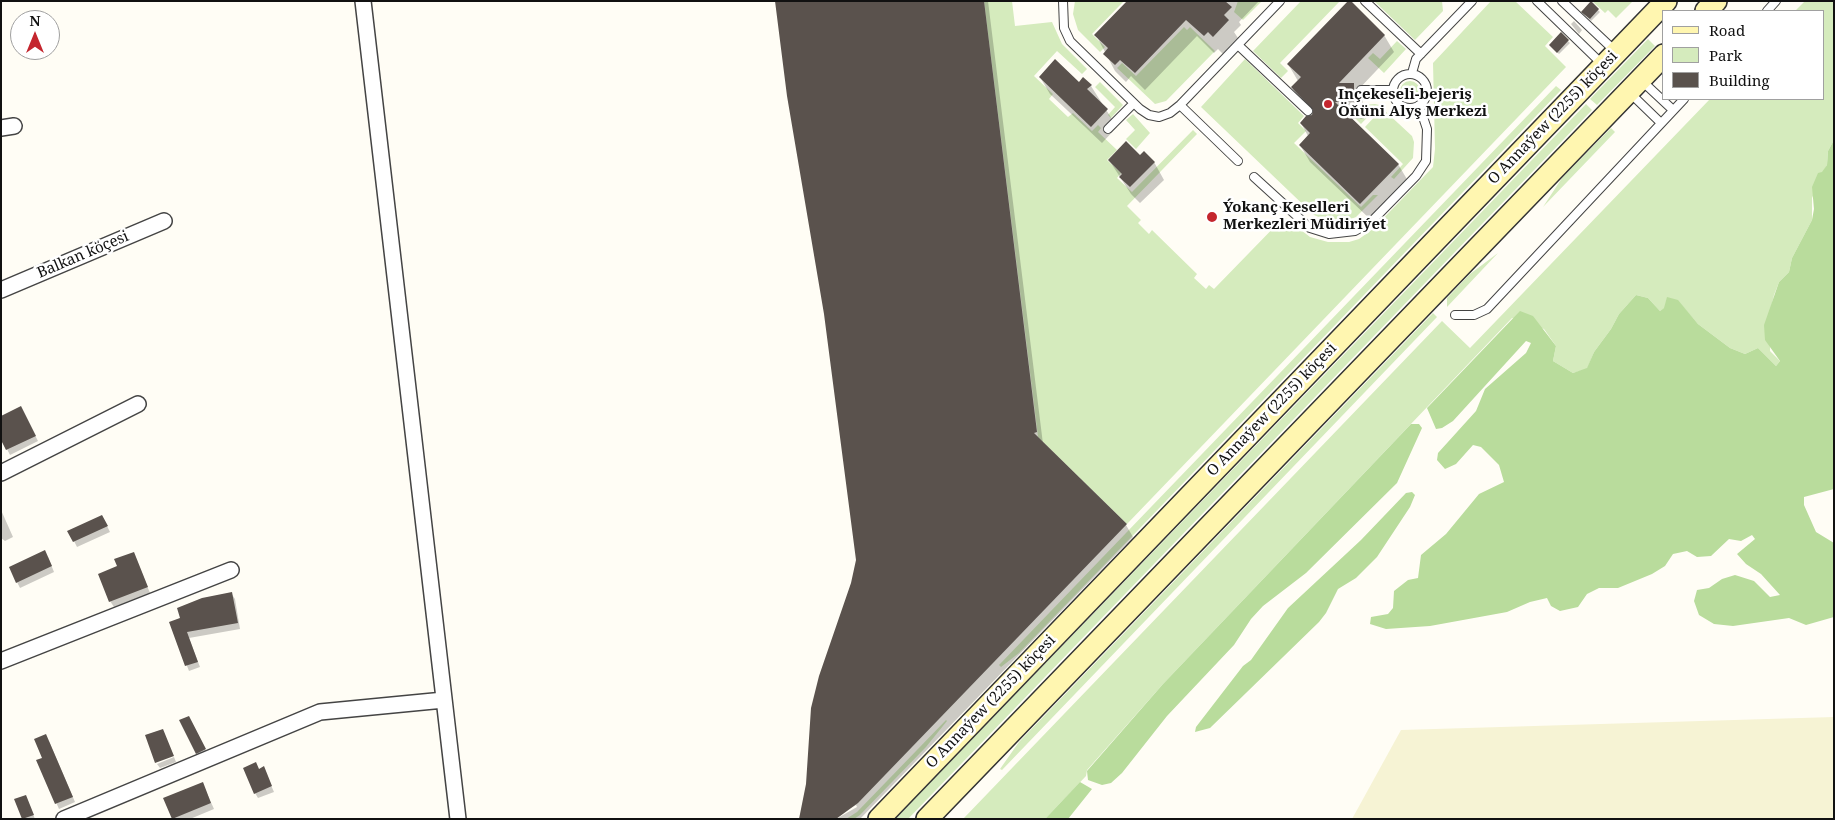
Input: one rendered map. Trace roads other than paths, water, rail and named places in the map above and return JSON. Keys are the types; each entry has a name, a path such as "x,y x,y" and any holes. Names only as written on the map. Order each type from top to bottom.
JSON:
{"main road":[{"name":"O Annaýew (2255) köçesi","path":"878,819 1666,1"},
{"path":"1707,10 1716,1"},
{"path":"927,819 1662,57"}],"street":[{"path":"363,1 458,819"},
{"name":"Balkan köçesi","path":"1,290 164,221"},
{"path":"1,473 138,404"},
{"path":"1,661 231,570"},
{"path":"64,819 320,712 444,700"}],"lane":[{"path":"1063,1 1064,28 1070,40 1133,104 1149,115 1159,117 1170,113 1180,105 1280,1"},
{"path":"1365,1 1421,54"},
{"path":"1412,73 1413,65 1421,54 1472,1"},
{"path":"1537,1 1610,59"},
{"path":"1562,1 1610,59"},
{"path":"1767,10 1776,1"},
{"path":"1238,44 1308,111"},
{"path":"1412,73 1422,78 1427,88 1425,99 1419,105 1411,108 1400,105 1396,101 1392,90 1393,84 1400,76 1412,73"},
{"path":"1635,85 1673,110"},
{"path":"1635,85 1661,123"},
{"path":"1362,90 1392,90"},
{"path":"1454,316 1474,315 1487,309 1683,100"},
{"path":"1108,129 1133,104"},
{"path":"1180,105 1238,161"},
{"path":"1254,176 1310,228 1329,234 1356,231 1371,222 1416,176 1426,161 1427,129 1419,105"}],"place":[{"name":"Inçekeseli-bejeriş Öňüni Alyş Merkezi","path":"1328,104"},
{"name":"Ýokanç Keselleri Merkezleri Müdiriýet","path":"1212,217"}]}
